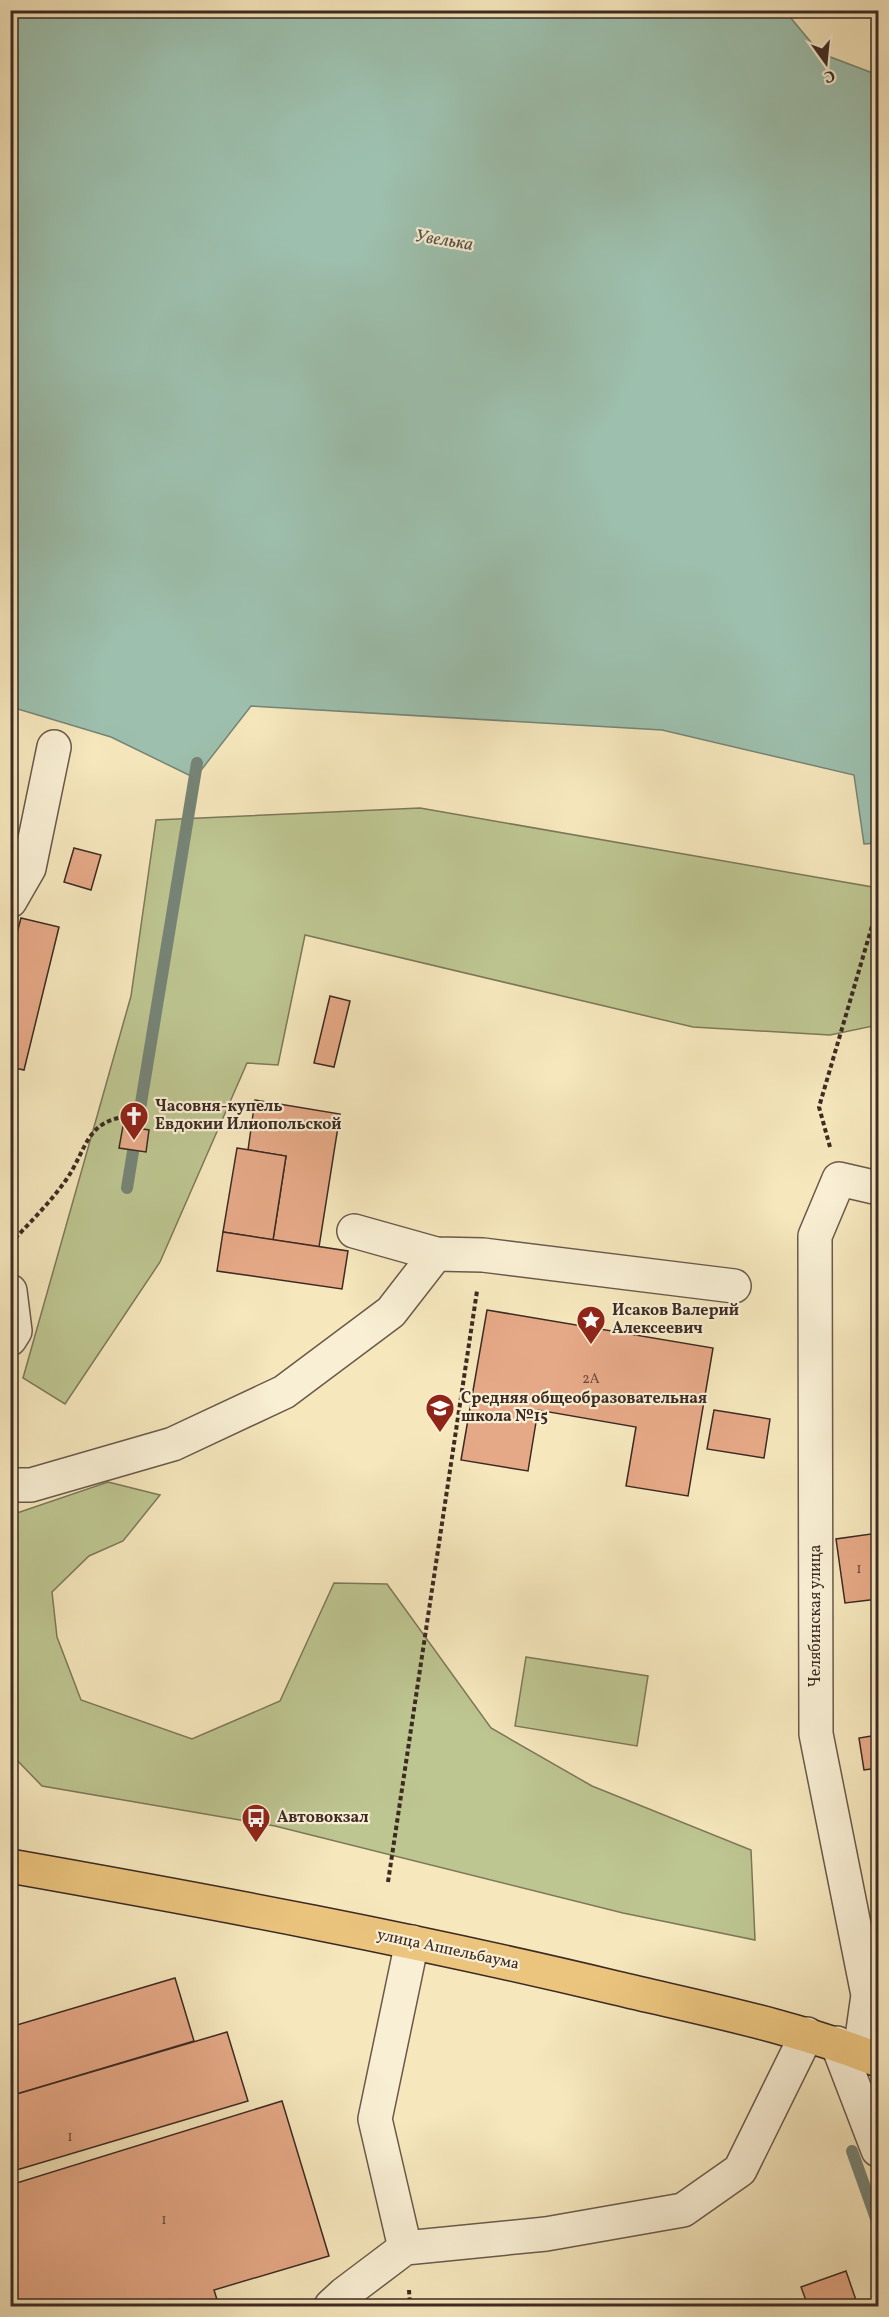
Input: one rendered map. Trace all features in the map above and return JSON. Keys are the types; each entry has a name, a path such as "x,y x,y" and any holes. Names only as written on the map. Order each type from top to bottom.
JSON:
{"main road":[{"name":"улица Аппельбаума","path":"10,1866 310,1920 504,1961 807,2034 858,2051"}],"street":[{"path":"10,901 30,868 54,747"},
{"path":"839,1179 879,1188"},
{"name":"Челябинская улица","path":"839,1179 815,1236 816,1734 868,1995 858,2051 879,2150"},
{"path":"354,1231 436,1254 483,1255 734,1286"},
{"path":"10,1485 31,1485 173,1444 284,1392 391,1312 436,1254"},
{"path":"10,1291 15,1331 10,1339"},
{"path":"405,2248 375,2119 412,1942"},
{"path":"331,2307 344,2294 405,2248 546,2234 683,2210 740,2170 807,2034"}],"path":[{"path":"839,1179 819,1107 877,909"},
{"path":"10,1244 66,1180 87,1138 110,1118 131,1116"},
{"path":"388,1882 398,1831 483,1255"}],"green space":[{"path":"420,808 878,888 878,1025 830,1035 693,1027 305,935 278,1065 247,1063 160,1262 65,1404 23,1378 131,996 156,820"},
{"path":"108,1482 160,1495 123,1541 89,1556 52,1592 57,1637 81,1700 192,1739 280,1701 334,1583 387,1584 491,1728 592,1786 751,1850 755,1940 623,1913 275,1826 42,1786 11,1754 11,1515"},
{"path":"526,1657 648,1676 637,1746 515,1726"}],"water":[{"name":"Увелька","path":"10,11 785,11 820,53 878,75 878,843 864,844 854,775 662,730 251,706 195,778 111,737 11,707"}],"building":[{"path":"74,848 101,855 91,890 64,882"},
{"path":"21,918 59,927 24,1070 10,1067 10,959"},
{"path":"330,996 350,1001 334,1067 314,1063"},
{"path":"255,1100 340,1114 319,1247 273,1240 286,1156 248,1150"},
{"name":"Часовня-купель Евдокии Илиопольской","path":"123,1126 149,1130 146,1152 119,1148"},
{"path":"237,1148 286,1156 273,1240 223,1232"},
{"path":"223,1232 348,1251 342,1289 217,1271"},
{"path":"487,1310 713,1348 688,1496 626,1486 636,1427 538,1410 528,1471 461,1460"},
{"path":"714,1410 770,1419 764,1458 707,1449"},
{"path":"878,1533 878,1599 845,1603 836,1539"},
{"path":"878,1735 878,1768 864,1770 859,1738"},
{"path":"175,1978 194,2041 10,2096 10,2027"},
{"path":"227,2032 248,2101 10,2172 10,2096"},
{"path":"282,2101 329,2256 214,2290 219,2306 10,2306 10,2185"},
{"path":"846,2271 858,2306 808,2306 801,2287"}],"waterway":[{"path":"127,1188 197,763"},
{"path":"852,2151 878,2224"}],"place":[{"name":"Часовня-купель Евдокии Илиопольской","path":"134,1142"},
{"name":"Исаков Валерий Алексеевич","path":"591,1346"},
{"name":"Средняя общеобразовательная школа №15","path":"440,1434"},
{"name":"Автовокзал","path":"256,1844"}]}
